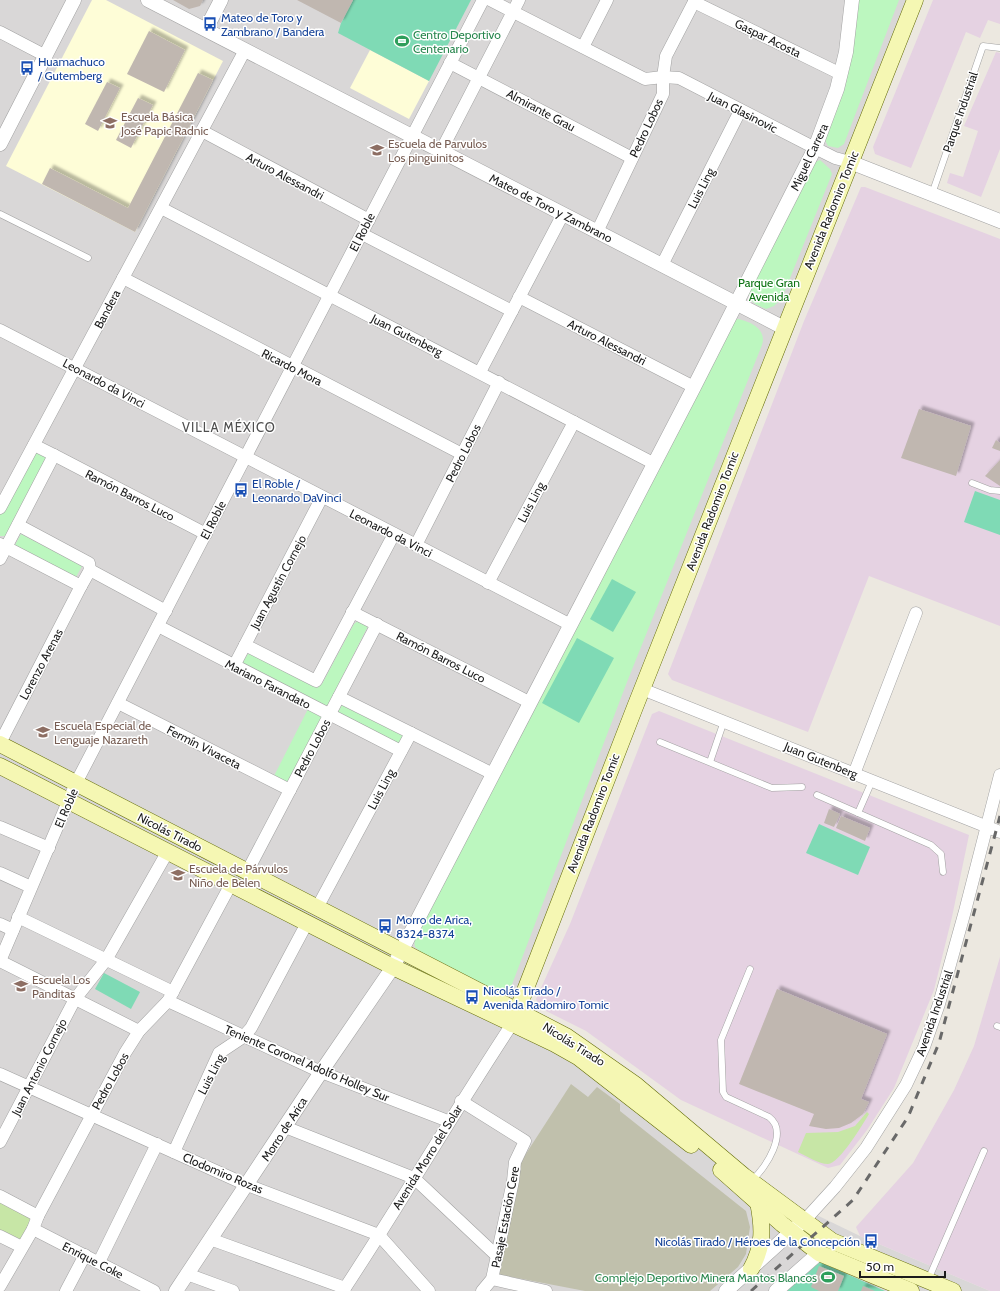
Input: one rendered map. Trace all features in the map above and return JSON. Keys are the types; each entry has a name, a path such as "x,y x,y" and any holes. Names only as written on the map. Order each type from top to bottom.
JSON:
{"main road":[{"name":"Avenida Radomiro Tomic","path":"515,1017 642,688 915,0"},
{"name":"Nicolás Tirado","path":"0,743 76,784 401,952 515,1017 555,1044 578,1057 695,1148 758,1202 798,1226 952,1291"},
{"name":"Nicolás Tirado","path":"0,766 393,967 515,1017 566,1036 636,1085 752,1181 798,1226 820,1253 911,1291"},
{"path":"751,1269 759,1254 762,1236 758,1202"}],"street":[{"path":"0,144 3,129 46,56 74,0"},
{"name":"Mateo de Toro y Zambrano","path":"148,0 784,328"},
{"path":"206,30 221,0"},
{"name":"El Roble","path":"0,961 76,784 483,0"},
{"name":"Juan Glasinovic","path":"490,0 645,79 663,77 678,78 740,111 835,158 850,162 1000,221"},
{"path":"441,151 520,0"},
{"path":"583,47 607,0"},
{"name":"Miguel Carrera","path":"736,304 815,148 832,107 841,74 848,36 852,0"},
{"name":"Gaspar Acosta","path":"695,1 841,74"},
{"name":"Pedro Lobos","path":"597,232 663,94 663,77 666,56 695,1"},
{"path":"0,32 46,56"},
{"name":"Bandera","path":"0,508 245,50"},
{"name":"Almirante Grau","path":"450,63 480,77 632,158"},
{"name":"Luis Ling","path":"662,265 740,111"},
{"name":"Arturo Alessandri","path":"202,131 369,220"},
{"name":"Juan Gutenberg","path":"161,208 653,463"},
{"path":"480,372 563,214"},
{"path":"362,234 512,312"},
{"name":"Ricardo Mora","path":"123,278 462,454"},
{"name":"Arturo Alessandri","path":"519,297 694,386"},
{"path":"393,967 569,624 736,304"},
{"name":"Leonardo da Vinci","path":"1,332 75,368 569,624"},
{"name":"Pedro Lobos","path":"416,545 499,382"},
{"name":"Luis Ling","path":"488,583 574,422"},
{"path":"0,560 3,545 18,525 54,456 34,445"},
{"name":"Ramón Barros Luco","path":"54,456 206,534"},
{"name":"Juan Agustín Cornejo","path":"234,666 322,497"},
{"path":"3,545 81,586 90,570 89,563 18,525"},
{"path":"352,612 394,534"},
{"path":"90,570 166,611"},
{"name":"Lorenzo Arenas","path":"0,743 81,586"},
{"name":"Ramón Barros Luco","path":"352,612 529,702"},
{"name":"Mariano Farandato","path":"245,645 316,681 352,612"},
{"path":"854,774 916,613"},
{"name":"Pedro Lobos","path":"247,872 377,624"},
{"name":"Mariano Farandato","path":"158,626 401,751"},
{"name":"Juan Gutenberg","path":"642,688 986,828 1000,832"},
{"path":"339,697 492,774"},
{"name":"Fermín Vivaceta","path":"118,703 290,790"},
{"name":"Luis Ling","path":"317,908 410,733"},
{"name":"Avenida Industrial","path":"798,1226 835,1187 866,1148 906,1086 921,1054 939,1004 1000,775"},
{"path":"0,828 49,848"},
{"name":"Juan Antonio Cornejo","path":"0,1142 74,999 106,960 168,851"},
{"path":"0,873 31,887"},
{"name":"Pedro Lobos","path":"0,1286 33,1229 38,1216 125,1053 139,1031 170,997 231,884"},
{"name":"Teniente Coronel Adolfo Holley Sur","path":"18,917 106,960 170,997 243,1036 321,1072 448,1122"},
{"name":"Luis Ling","path":"174,1152 220,1053 243,1036 251,1028 307,923"},
{"path":"0,924 13,930"},
{"path":"0,961 139,1031"},
{"name":"Morro de Arica","path":"176,1291 321,1072 393,967"},
{"name":"Avenida Morro del Solar","path":"344,1289 515,1017"},
{"name":"Clodomiro Rozas","path":"0,1074 247,1185 379,1235 429,1291"},
{"name":"Pasaje Estación Cere","path":"462,1101 525,1141 515,1162 513,1181 492,1279 482,1291"},
{"path":"285,1127 414,1178 497,1256"},
{"path":"99,1262 157,1144"},
{"path":"0,1196 38,1216"},
{"path":"726,1291 798,1226"},
{"name":"Enrique Coke","path":"33,1229 154,1291"},
{"path":"0,1236 22,1247"},
{"path":"210,1238 344,1289"},
{"path":"776,1291 820,1253"},
{"path":"66,1291 85,1255"},
{"path":"187,1274 233,1291"},
{"path":"492,1279 546,1291"}],"lane":[{"name":"Parque Industrial","path":"932,194 983,46 1000,48"},
{"path":"0,214 88,258"},
{"path":"972,483 990,490 1000,491"},
{"path":"710,762 724,721"},
{"path":"660,742 772,788 802,787"},
{"path":"858,813 872,781"},
{"path":"817,795 931,845 941,854 943,872"},
{"path":"750,969 720,1044 723,1092 726,1098 770,1117 774,1120 776,1125 776,1145 763,1171 752,1181"},
{"path":"928,1280 984,1151"}],"shaded area":[{"path":"0,0 919,0 520,1010 670,1108 796,1205 860,1236 990,1291 0,1291"},
{"name":"Escuela Básica José Papic Radnic","path":"92,0 106,0 223,61 135,232 6,166"},
{"path":"933,0 1000,0 1000,24 988,20 980,38 966,32 911,168 875,154 873,147"},
{"path":"370,50 429,81 409,119 350,88"},
{"path":"996,52 1000,53 1000,149 981,197 947,183 950,173 963,177 978,131 964,126"},
{"path":"861,187 865,187 1000,239 1000,626 869,576 808,732 672,680 668,674 804,321"},
{"path":"659,711 969,835 952,917 934,990 894,1088 867,1130 840,1165 828,1168 681,1100 586,1031 540,1008 536,999 570,924 652,714"},
{"path":"1000,957 1000,1291 990,1291 860,1236 856,1227 913,1163 954,1090 974,1046"},
{"path":"571,1084 588,1097 597,1087 620,1104 620,1111 746,1211 750,1227 746,1254 738,1267 710,1291 585,1291 496,1274 520,1163"}],"green space":[{"name":"Centro Deportivo Centenario","path":"353,0 471,0 429,81 338,33 341,23"},
{"path":"857,0 899,0 844,144 838,148 828,146 825,140 845,88 853,45"},
{"name":"Parque Gran Avenida","path":"820,160 830,169 832,174 782,298 774,306 766,309 757,305 750,299 749,292 815,162"},
{"path":"738,319 748,322 760,331 763,340 762,345 627,682 511,987 506,993 501,993 421,952 415,947 414,940 734,320"},
{"path":"37,451 47,457 6,536 0,536 0,515 32,454"},
{"path":"975,491 1000,500 1000,535 964,522"},
{"path":"21,534 82,566 76,577 15,545"},
{"path":"612,579 636,592 613,632 590,619"},
{"path":"358,621 368,626 328,705 321,705 246,667 243,662 248,654 253,653 317,688 322,684 354,624"},
{"path":"577,638 614,658 579,723 542,703"},
{"path":"343,703 404,735 398,746 337,714"},
{"path":"308,709 322,716 288,783 274,776"},
{"path":"819,824 870,847 858,875 806,853"},
{"path":"104,973 140,992 131,1009 95,989"},
{"path":"867,1112 869,1114 856,1134 844,1151 833,1162 828,1164 821,1163 798,1152 806,1133 838,1132 855,1126"},
{"path":"0,1201 33,1218 21,1241 0,1230"},
{"name":"Complejo Deportivo Minera Mantos Blancos","path":"820,1262 885,1291 787,1291"}],"building":[{"path":"173,0 203,0 200,6 189,9"},
{"path":"297,0 353,0 341,23"},
{"path":"149,31 185,50 164,92 127,74"},
{"path":"198,73 213,80 135,232 42,184 50,168 128,208"},
{"path":"107,82 120,88 98,131 85,124"},
{"path":"138,98 153,105 131,148 116,140"},
{"path":"919,409 971,426 956,476 901,458"},
{"path":"996,440 1000,443 1000,451 992,448"},
{"path":"1000,460 1000,486 985,476"},
{"path":"829,809 840,814 834,827 824,823"},
{"path":"841,816 870,828 865,841 836,828"},
{"path":"777,989 887,1034 861,1099 869,1102 863,1114 851,1123 839,1128 826,1129 809,1126 814,1114 739,1084"},
{"path":"819,1266 844,1276 838,1291 819,1291 811,1287"},
{"path":"863,1286 875,1291 861,1291"}],"railway":[{"path":"751,1291 853,1200 908,1117 939,1043 1000,816"}],"place":[{"name":"Mateo de Toro y Zambrano / Bandera","path":"210,24"},
{"name":"Centro Deportivo Centenario","path":"402,41"},
{"name":"Huamachuco / Gutemberg","path":"27,68"},
{"name":"Escuela Básica José Papic Radnic","path":"110,123"},
{"name":"Escuela de Parvulos Los pinguinitos","path":"377,150"},
{"name":"El Roble / Leonardo DaVinci","path":"241,490"},
{"name":"Escuela Especial de Lenguaje Nazareth","path":"43,732"},
{"name":"Escuela de Párvulos Niño de Belen","path":"178,875"},
{"name":"Morro de Arica, 8324-8374","path":"385,926"},
{"name":"Escuela Los Panditas","path":"21,986"},
{"name":"Nicolás Tirado / Avenida Radomiro Tomic","path":"472,997"},
{"name":"Nicolás Tirado / Héroes de la Concepción","path":"871,1241"},
{"name":"Complejo Deportivo Minera Mantos Blancos","path":"828,1277"}],"district":[{"name":"VILLA MÉXICO","path":"229,427"}]}
